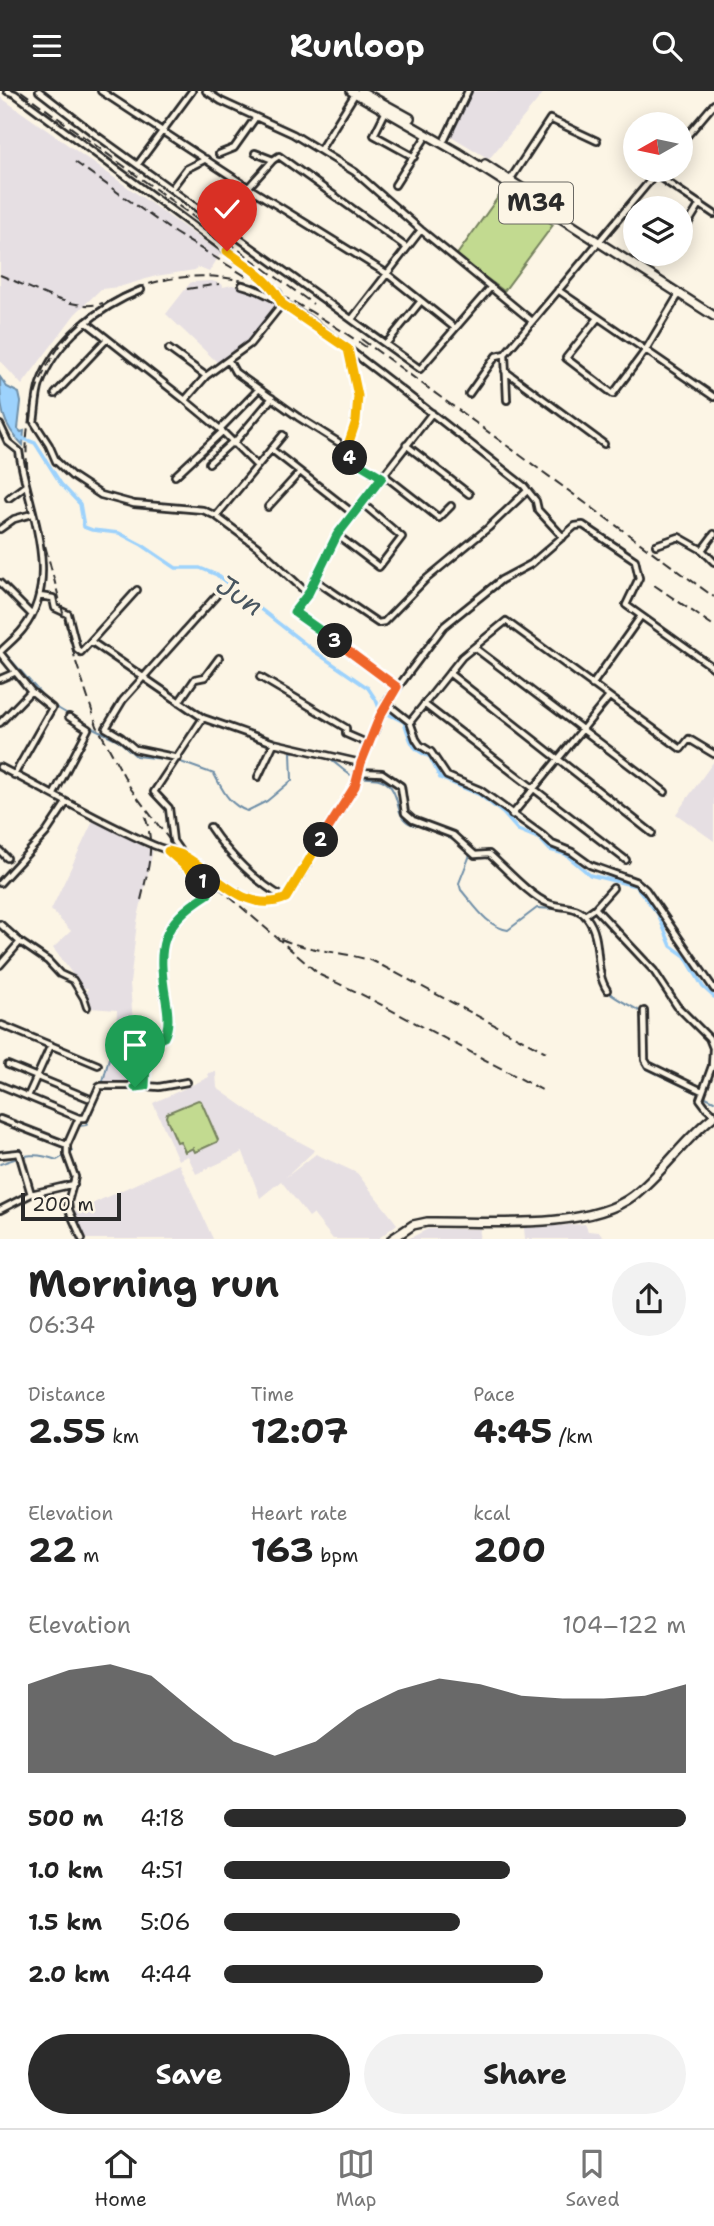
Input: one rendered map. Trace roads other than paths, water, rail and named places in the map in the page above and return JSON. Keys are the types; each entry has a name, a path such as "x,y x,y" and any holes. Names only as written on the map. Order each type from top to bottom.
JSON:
{"main road":[{"name":"M34","path":"356,92 445,139 679,294 713,311"},
{"name":"M34","path":"356,92 713,311"},
{"path":"392,1239 413,1225 427,1222 544,1221 606,1211 637,1193 714,1115"}],"street":[{"path":"7,91 15,94 262,277 278,293 282,304"},
{"path":"39,91 420,369 491,287"},
{"path":"101,91 386,274 455,328"},
{"path":"138,165 192,91"},
{"path":"206,91 293,134 355,172 532,321"},
{"path":"445,139 468,91"},
{"path":"320,150 356,92"},
{"path":"693,129 714,104"},
{"path":"386,110 374,135 414,157"},
{"path":"219,155 235,146 256,117"},
{"path":"510,180 550,119 597,141"},
{"path":"395,185 428,134"},
{"path":"255,153 273,160"},
{"path":"218,221 276,156 281,156 406,247"},
{"path":"171,189 186,169 206,159"},
{"path":"469,394 496,356 505,354 648,182"},
{"path":"670,182 714,214"},
{"path":"693,215 700,204"},
{"path":"352,319 421,230"},
{"path":"242,285 254,288 282,304 348,349 432,413 527,491 536,501 538,510 563,537"},
{"path":"141,290 121,298 86,322 54,359 40,385 34,422 56,461 72,476 101,495 134,505 202,510 216,516 259,548 308,594"},
{"path":"558,290 714,397"},
{"path":"598,318 566,358 613,394 645,351 679,294"},
{"path":"386,344 421,301"},
{"path":"185,400 206,376 250,344 282,304"},
{"path":"86,322 185,400 257,465"},
{"path":"55,394 107,339"},
{"path":"169,349 206,376"},
{"path":"348,349 358,396 356,421 345,454 382,476 439,518 452,506"},
{"path":"505,354 506,400"},
{"path":"229,361 235,372 338,442"},
{"path":"505,371 604,444"},
{"path":"175,476 259,389"},
{"path":"209,463 232,443 272,398"},
{"path":"397,687 294,612 308,594 337,535 432,413"},
{"path":"0,425 8,442 19,451 39,537 42,580 32,615 23,630 0,653 31,691 52,708 14,775"},
{"path":"216,516 283,435"},
{"path":"406,445 469,494"},
{"path":"271,449 354,514"},
{"path":"268,507 300,472"},
{"path":"9,498 25,486"},
{"path":"315,580 378,623 384,621 425,580 488,529 527,491"},
{"path":"337,535 379,567 402,537 362,503"},
{"path":"0,529 14,519 32,513"},
{"path":"0,767 67,803 168,851 182,855 236,894 259,902 277,902 286,898 355,786 361,763 386,703 444,626 501,580 531,564 575,526 583,525 635,560 639,578 626,605 714,668"},
{"path":"702,550 714,534"},
{"path":"656,545 679,537 702,550 714,562"},
{"path":"0,583 32,615"},
{"path":"39,596 53,598 55,608 68,614 77,649 81,652 137,590"},
{"path":"178,758 135,749 106,728 123,700 216,596"},
{"path":"592,685 642,616"},
{"path":"411,722 462,657 506,621 681,749 689,739 714,753"},
{"path":"92,642 203,718 274,743 361,763"},
{"path":"475,647 665,792"},
{"path":"180,702 195,679 205,677 219,658"},
{"path":"0,679 14,673"},
{"path":"449,673 652,833"},
{"path":"260,677 340,723 346,727 346,734 369,744"},
{"path":"0,723 31,691"},
{"path":"512,815 609,697"},
{"path":"386,703 411,722 416,739 431,752 447,776 480,790 552,845 572,852 590,865 637,882 646,890 714,989"},
{"path":"425,704 626,860"},
{"path":"54,794 88,729 69,717"},
{"path":"182,855 173,841 169,809 154,792 203,718"},
{"path":"258,777 274,743"},
{"path":"359,772 382,773 401,786 408,817 453,835 475,855 489,854 539,899 549,904 578,909 585,915 595,935 601,981 607,991"},
{"path":"0,883 46,833 67,803"},
{"path":"210,827 223,846 269,890 286,898"},
{"path":"0,851 7,858"},
{"path":"145,1086 147,1045 164,1037 167,1031 168,1013 161,971 163,942 180,916 208,894 209,889 168,851"},
{"path":"585,915 614,888"},
{"path":"595,908 654,971 677,1006 709,1038 713,1048 712,1066 701,1093 706,1107 714,1115"},
{"path":"0,924 48,961 60,974 73,980 87,1007"},
{"path":"0,965 20,942"},
{"path":"644,1011 645,1060 649,1065 701,1093"},
{"path":"2,1025 98,1065"},
{"path":"28,1096 51,1045"},
{"path":"8,1065 88,1098"},
{"path":"0,1085 79,1118 85,1118 101,1086 159,1087 187,1082"},
{"path":"79,1118 67,1145 67,1155 75,1177 68,1202 82,1239"},
{"path":"0,1119 67,1145"},
{"path":"0,1155 19,1153 31,1194"},
{"path":"0,1210 31,1194 74,1184"}],"water":[{"path":"0,377 7,387 19,393 21,402 18,429 24,431 23,445 10,430 3,414"}],"waterway":[{"name":"Jun","path":"19,437 35,443 61,484 80,504 84,527 119,533 176,568 200,568 217,575 314,651 368,688 380,710 404,722 412,744 418,751 430,757 440,778 480,795 503,813 518,830 540,839 550,850 565,854 590,875 636,886 658,914 671,946 685,956 703,987 714,997"},
{"path":"4,652 49,703 118,740 136,756 172,760"},
{"path":"178,761 214,774 231,800 247,811 267,801 292,780 291,752 298,751"},
{"path":"326,757 353,776 376,778 385,782 395,794 399,811 405,820 460,844"},
{"path":"467,850 470,855 459,883 461,890 494,925 508,930 537,908 572,910"},
{"path":"577,913 588,923"},
{"path":"593,935 602,986 641,1012 645,1068 714,1101"},
{"path":"0,1164 28,1156 57,1160 72,1151 70,1146 79,1126 86,1125 100,1093 109,1058"}],"railway":[{"path":"21,91 313,304"},
{"path":"75,162 175,233 249,278"},
{"path":"0,275 65,301 91,305 103,303"},
{"path":"366,347 322,318 254,284 206,276 174,278 143,286 114,299 88,316 66,338 48,365 29,417 29,485 76,662 97,726 131,789 180,854 320,975 542,1090"},
{"path":"187,289 219,284"},
{"path":"361,339 714,597"},
{"path":"654,585 714,626"},
{"path":"141,900 150,846 144,814"},
{"path":"281,939 304,947 375,962 546,1052"}]}
